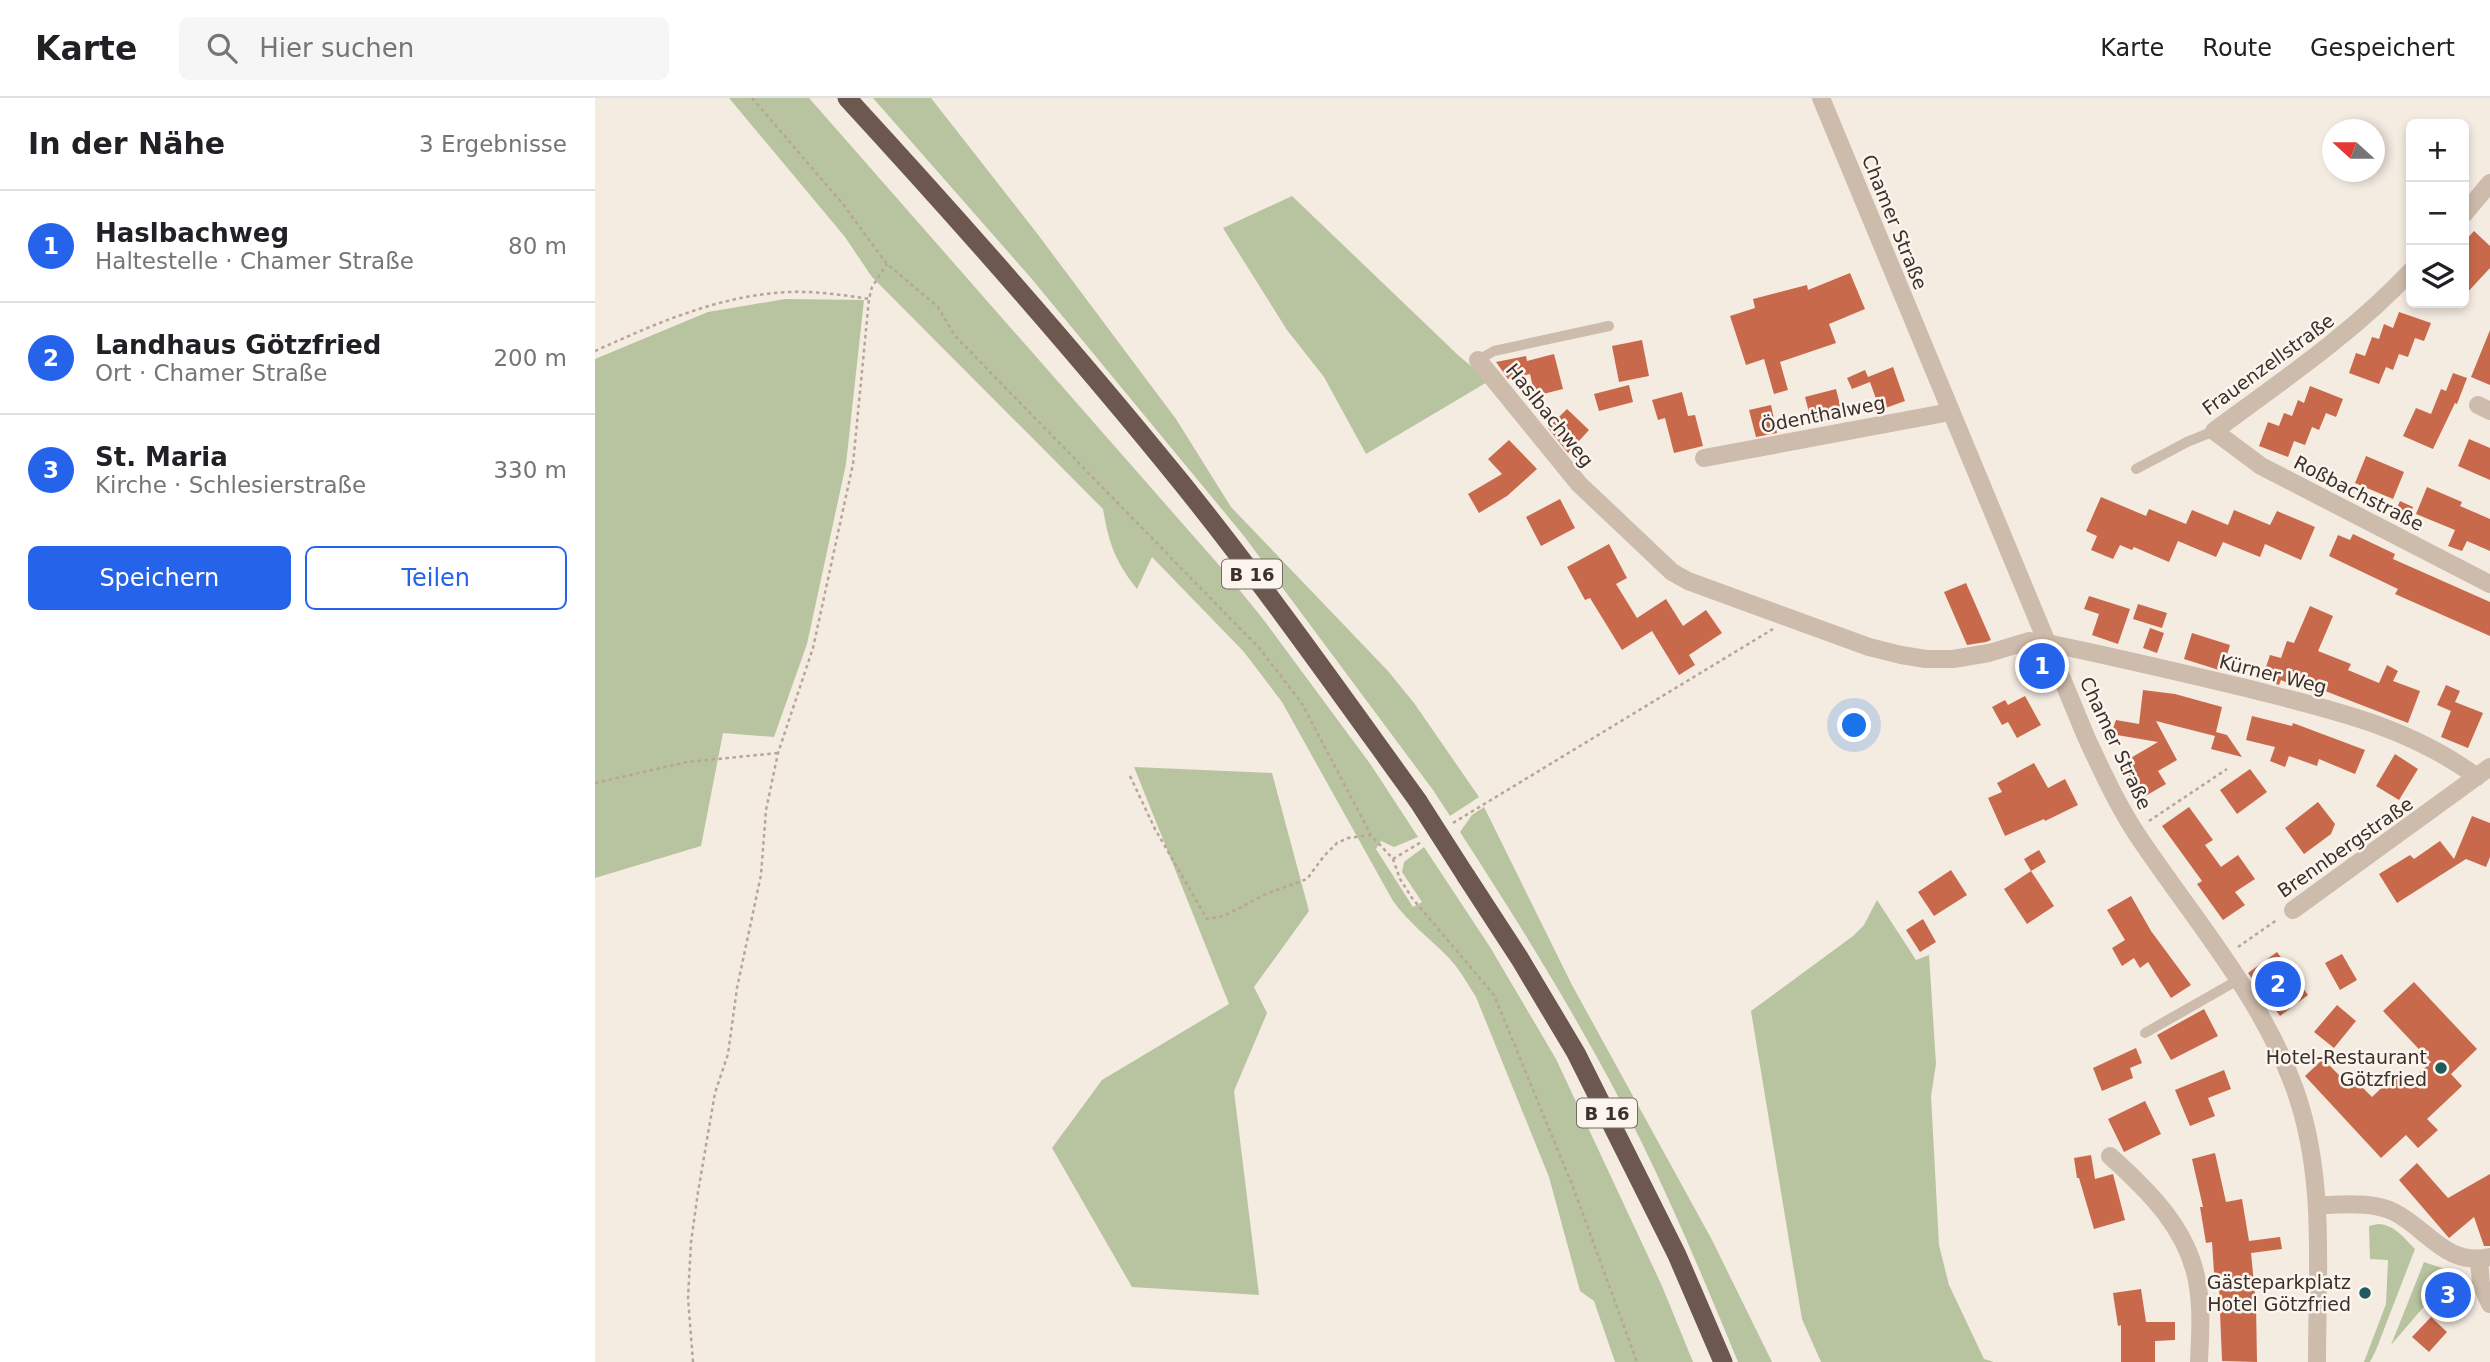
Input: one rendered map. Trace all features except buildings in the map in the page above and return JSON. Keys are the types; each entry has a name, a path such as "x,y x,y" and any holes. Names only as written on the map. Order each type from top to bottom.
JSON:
{"highway":[{"name":"B 16","path":"848,98 1032,306 1181,482 1286,618 1417,801 1520,959 1576,1053 1677,1255 1723,1362"}],"street":[{"name":"Chamer Straße","path":"1821,98 2087,739 2134,830 2238,979 2264,1022 2292,1080 2314,1162 2317,1205 2317,1362"},
{"path":"2469,208 2490,183"},
{"name":"Frauenzellstraße","path":"2214,431 2346,334 2406,276"},
{"name":"Haslbachweg","path":"1478,360 1579,484 1672,572 1688,581 1869,647 1926,659 1977,655 2029,641 2047,643"},
{"name":"Ödenthalweg","path":"1704,458 1950,412"},
{"name":"Roßbachstraße","path":"2214,431 2261,466 2490,584"},
{"name":"Kürner Weg","path":"2047,643 2353,715 2383,725 2484,772"},
{"name":"Brennbergstraße","path":"2293,910 2484,772"},
{"path":"2110,1156 2157,1201 2177,1227 2190,1257 2198,1284 2199,1362"},
{"path":"2317,1205 2384,1208 2402,1217 2430,1241 2449,1252 2465,1258 2485,1259 2481,1284 2490,1304"}],"lane":[{"path":"1478,360 1494,351 1609,326"},
{"name":"Frauenzellstraße","path":"2136,469 2214,431"},
{"path":"2145,1033 2238,979"}],"path":[{"path":"752,98 842,203 887,264 938,307 955,335 1259,649 1301,702 1371,835 1393,859 1412,898 1494,996 1573,1187 1637,1362"},
{"path":"693,1362 688,1298 696,1205 715,1093 728,1054 737,988 761,875 766,810 778,752 813,648 853,464 869,299 872,287 887,264"},
{"path":"595,351 706,306 789,292 836,294 869,299"},
{"path":"1451,824 1791,618"},
{"path":"595,783 687,762 778,752"},
{"path":"2134,830 2227,769"},
{"path":"1130,776 1155,829 1207,919 1224,915 1266,894 1307,879 1324,856 1338,843 1348,838 1371,835"},
{"path":"1393,859 1428,838"},
{"name":"Brennbergstraße","path":"2222,957 2293,910"}],"green space":[{"path":"729,98 809,98 1225,572 1263,619 1371,765 1418,837 1394,847 1381,841 1376,849 1413,907 1422,902 1402,872 1404,862 1424,847 1490,947 1556,1059 1662,1286 1693,1362 1615,1362 1594,1301 1580,1291 1549,1177 1476,997 1451,961 1393,901 1282,702 1244,652 1152,557 1137,589 1114,552 1103,509 872,277 845,237"},
{"path":"873,98 931,98 1036,232 1176,419 1231,507 1388,671 1414,703 1479,797 1450,816 1244,536 1031,278"},
{"path":"1292,196 1459,356 1489,381 1366,454 1324,377 1287,330 1223,228"},
{"path":"785,299 864,300 846,464 807,644 774,737 723,733 701,846 595,878 595,359 708,312"},
{"path":"1134,767 1272,773 1309,911 1254,987 1267,1013 1234,1091 1259,1295 1132,1287 1052,1148 1102,1080 1229,1004"},
{"path":"1484,807 1572,985 1712,1240 1772,1362 1738,1362 1680,1225 1622,1103 1555,985 1460,832 1472,815"},
{"path":"1877,900 1916,960 1929,955 1936,1064 1931,1096 1939,1245 1949,1285 1984,1359 1994,1362 1821,1362 1802,1319 1751,1011 1853,936 1864,925"},
{"path":"2378,1224 2394,1229 2415,1249 2376,1350 2370,1362 2364,1362 2386,1304 2388,1260 2370,1259 2369,1226"},
{"path":"2424,1262 2451,1271 2445,1282 2391,1345"}],"place":[{"name":"Haslbachweg","path":"2042,666"},
{"name":"Landhaus Götzfried","path":"2278,984"},
{"name":"Hotel-Restaurant Götzfried","path":"2441,1068"},
{"name":"Gästeparkplatz Hotel Götzfried","path":"2365,1293"},
{"name":"St. Maria","path":"2448,1295"}]}
